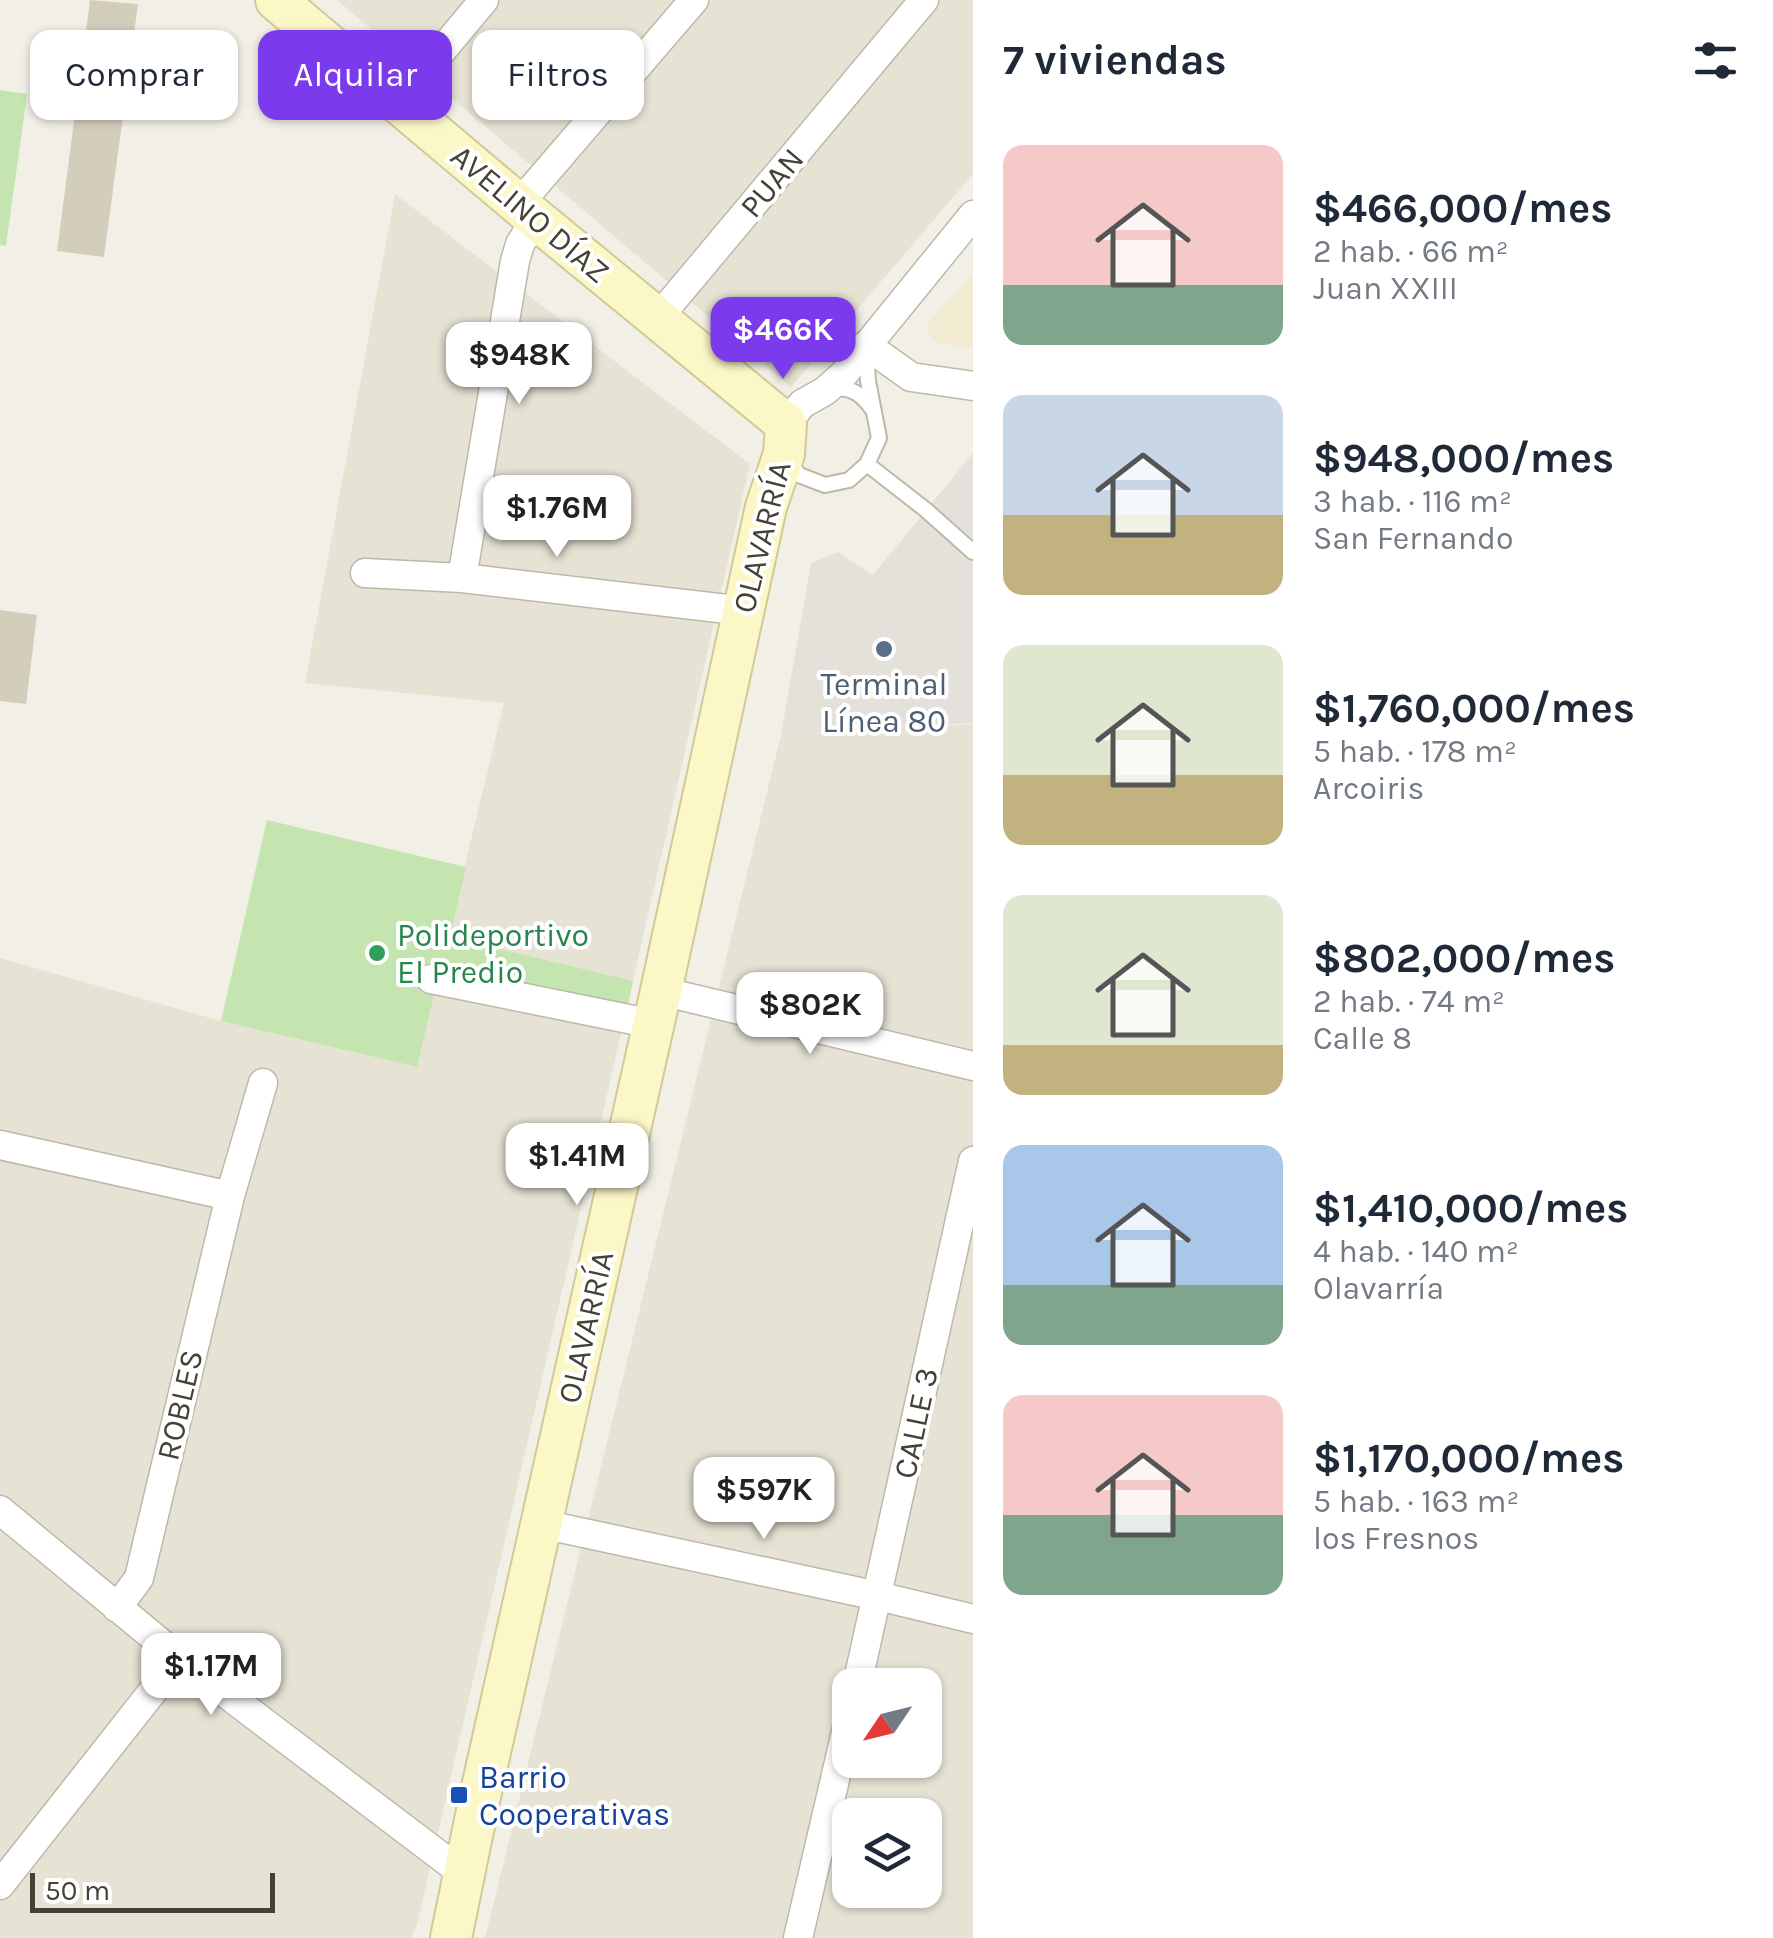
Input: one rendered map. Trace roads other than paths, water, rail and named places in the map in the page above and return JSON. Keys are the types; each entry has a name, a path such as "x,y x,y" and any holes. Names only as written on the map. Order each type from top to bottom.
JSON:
{"street":[{"name":"AVELINO DÍAZ","path":"277,0 312,30"},
{"path":"452,38 484,0"},
{"path":"462,578 515,261 527,212 694,0"},
{"name":"PUAN","path":"657,319 924,0"},
{"name":"AVELINO DÍAZ","path":"418,120 657,319 785,439"},
{"path":"785,439 802,404 843,374 973,215"},
{"path":"866,346 911,378 973,386"},
{"name":"OLAVARRÍA","path":"451,1938 769,493 785,439"},
{"path":"365,573 462,578 744,611"},
{"path":"432,979 657,1008 973,1066"},
{"name":"ROBLES","path":"118,1608 139,1578 230,1196 263,1083"},
{"path":"0,1145 230,1196"},
{"name":"CALLE 3","path":"861,1668 973,1160"},
{"path":"0,1510 179,1658 464,1874"},
{"path":"542,1524 973,1619"},
{"path":"0,1885 179,1658"},
{"path":"798,1938 835,1778"}],"lane":[{"path":"785,439 800,475 824,485 849,480 867,464 879,438 866,346"},
{"path":"824,391 844,387 864,397 876,415"},
{"path":"867,464 973,552"}],"place":[{"name":"Terminal Línea 80","path":"884,649"},
{"name":"Polideportivo El Predio","path":"377,953"},
{"name":"Barrio Cooperativas","path":"459,1795"}]}
